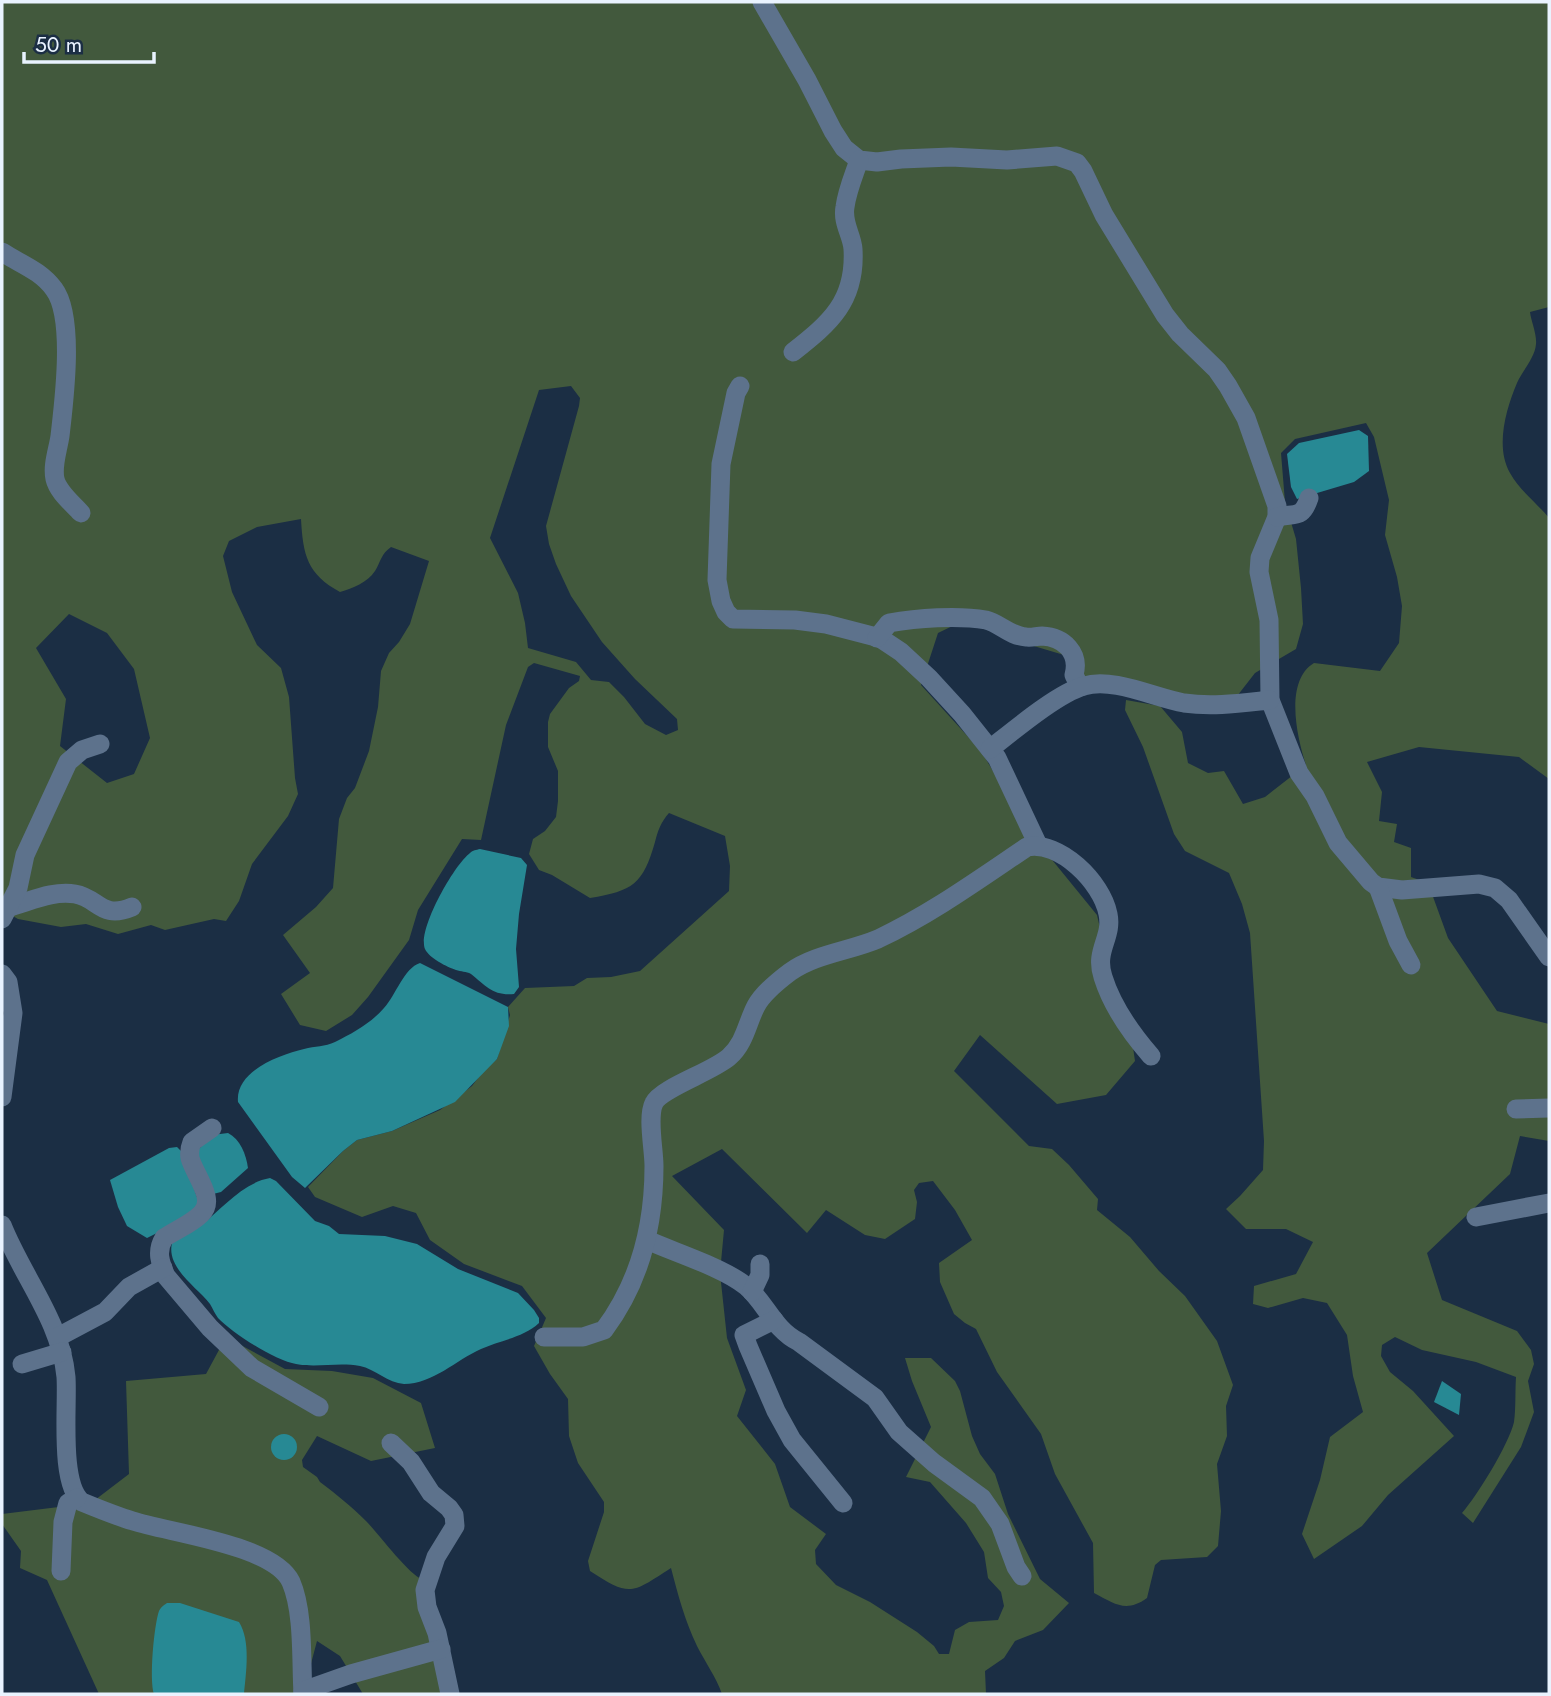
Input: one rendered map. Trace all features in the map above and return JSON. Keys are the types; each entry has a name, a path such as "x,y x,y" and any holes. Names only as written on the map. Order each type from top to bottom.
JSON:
{"street":[{"path":"762,2 833,131 844,148 859,160 877,162 951,157 1007,160 1057,156 1077,163 1110,227 1165,315 1180,334 1217,369 1246,418 1277,506 1277,517 1260,558 1259,572 1269,620 1270,700 1299,773 1315,796 1338,843 1378,887 1402,890 1479,884 1495,888 1509,900 1549,957"},
{"path":"793,352 828,324 847,292 853,247 844,219 845,207 859,160"},
{"path":"2,252 36,271 61,299 66,325 66,354 60,434 54,467 59,488 81,513"},
{"path":"740,386 736,393 721,464 717,580 726,612 733,619 795,620 827,624 877,638 901,652 929,678 990,749 1008,780 1038,845"},
{"path":"1277,517 1299,515 1305,510 1309,498"},
{"path":"877,638 889,623 913,619 989,621 1003,630 1025,637 1044,636 1061,640 1077,663 1074,675 1080,687"},
{"path":"990,749 1046,707 1080,687 1101,684 1121,686 1161,698 1208,705 1270,700"},
{"path":"5,913 18,888 25,855 68,762 82,750 100,744"},
{"path":"544,1337 583,1337 604,1330 632,1282 647,1240 654,1169 652,1107 662,1093 709,1071 729,1057 740,1045 757,1004 791,971 805,963 856,948 940,906 1027,847 1038,845 1054,849 1083,871 1095,886 1105,903 1109,928 1099,959 1103,978 1113,1003 1151,1056"},
{"path":"1378,887 1398,941 1411,965"},
{"path":"5,913 56,893 73,893 110,911 123,911 132,907"},
{"path":"2,974 8,982 13,1013 2,1097"},
{"path":"1516,1109 1549,1108"},
{"path":"212,1128 192,1142 189,1151 206,1199 206,1207 202,1214 164,1238 160,1244 159,1257 166,1276 228,1347 252,1368 319,1407"},
{"path":"1476,1217 1549,1203"},
{"path":"2,1225 60,1345 66,1379 68,1463 77,1498 132,1521 235,1546 281,1568 287,1574 293,1590 300,1632 303,1693 351,1674 441,1649"},
{"path":"647,1240 740,1282 752,1292 788,1337 799,1342 874,1398 899,1432 934,1463 982,1498 1000,1524 1022,1576"},
{"path":"752,1292 760,1276 760,1264"},
{"path":"22,1364 60,1345 105,1312 129,1286 163,1268"},
{"path":"774,1320 744,1335 748,1346 776,1411 792,1440 842,1503"},
{"path":"391,1443 411,1462 431,1493 449,1508 456,1520 436,1558 425,1590 450,1694"},
{"path":"61,1571 63,1522 68,1503 77,1498"}],"shaded area":[{"path":"2,2 1549,2 1549,307 1530,312 1536,344 1513,393 1506,416 1503,452 1510,473 1518,485 1549,518 1549,779 1519,757 1419,747 1367,762 1382,792 1379,821 1397,824 1394,842 1411,848 1411,877 1428,883 1448,938 1497,1011 1549,1024 1549,1141 1520,1136 1510,1174 1427,1253 1442,1300 1517,1331 1531,1350 1534,1364 1528,1381 1534,1412 1521,1447 1473,1523 1462,1513 1492,1469 1511,1432 1515,1417 1516,1377 1476,1362 1422,1350 1395,1337 1382,1345 1381,1356 1390,1372 1413,1391 1454,1436 1388,1495 1362,1526 1314,1559 1302,1534 1320,1480 1330,1437 1363,1412 1353,1376 1347,1335 1327,1303 1303,1298 1268,1308 1253,1304 1254,1286 1296,1274 1313,1242 1286,1229 1246,1229 1226,1209 1263,1170 1264,1141 1250,933 1229,873 1185,851 1174,834 1143,747 1125,710 1126,700 1160,706 1182,732 1188,763 1208,773 1224,771 1243,804 1265,797 1306,765 1295,711 1299,683 1305,671 1314,663 1380,671 1399,643 1402,606 1385,535 1389,500 1374,437 1366,423 1295,439 1281,453 1285,502 1296,539 1303,624 1296,649 1255,673 1234,700 1166,696 1082,678 1064,655 1003,637 969,618 938,633 921,685 981,751 1031,834 1097,915 1110,972 1129,1020 1135,1061 1106,1095 1057,1104 980,1035 954,1071 1029,1146 1052,1149 1069,1165 1098,1199 1097,1210 1130,1237 1185,1296 1217,1341 1233,1385 1226,1406 1227,1436 1217,1464 1221,1511 1218,1546 1207,1557 1161,1560 1155,1565 1147,1598 1140,1603 1120,1605 1094,1593 1093,1543 1055,1474 1041,1434 997,1372 976,1329 954,1314 940,1282 939,1263 972,1240 955,1210 933,1181 919,1183 914,1190 917,1202 915,1219 885,1239 865,1235 826,1210 807,1233 722,1149 672,1176 724,1230 720,1273 727,1338 746,1390 737,1416 775,1464 790,1507 826,1534 815,1550 816,1564 836,1585 870,1602 917,1632 934,1646 939,1654 949,1654 955,1630 969,1622 998,1620 1004,1606 1001,1592 988,1578 984,1552 966,1523 930,1482 906,1477 931,1427 905,1358 931,1358 955,1381 972,1436 980,1454 995,1474 1008,1514 1040,1579 1069,1603 1043,1630 1015,1641 1004,1658 985,1671 986,1694 722,1694 689,1627 671,1568 648,1583 631,1589 623,1589 590,1571 588,1561 604,1512 604,1502 578,1463 569,1436 568,1399 534,1346 546,1318 522,1286 464,1264 430,1240 416,1213 393,1206 362,1217 315,1197 308,1187 357,1140 392,1131 440,1110 472,1086 497,1059 510,1015 508,1007 525,988 574,986 587,978 611,977 640,971 729,891 730,866 725,836 669,813 660,826 646,867 634,883 617,892 590,898 539,870 529,854 533,839 545,831 556,817 558,801 558,771 548,747 548,722 550,714 569,688 579,681 580,676 534,663 528,667 506,725 481,840 462,839 418,910 409,940 352,1015 326,1031 300,1025 281,994 310,973 283,935 316,907 333,888 339,819 347,798 355,788 369,751 378,707 381,671 389,653 410,624 429,561 391,547 368,579 340,592 320,578 309,562 303,543 301,519 257,527 229,541 223,556 232,592 257,645 281,668 289,697 298,794 288,816 252,864 239,901 226,921 214,919 165,930 151,925 118,934 86,924 61,927 18,919 2,910","holes":["571,386 580,398 579,406 546,526 549,544 571,596 602,642 635,679 677,719 678,730 666,735 645,724 609,682 591,680 576,662 528,648 518,593 490,538 539,390","69,614 107,633 134,669 150,738 134,774 107,783 60,746 66,699 36,648"]},
{"path":"1359,430 1368,436 1369,471 1354,482 1297,499 1291,487 1287,454 1299,443"},
{"path":"480,849 521,858 527,865 516,949 519,987 514,994 495,992 471,974 439,962 425,949 426,928 438,898 463,860 472,851"},
{"path":"420,963 508,1007 509,1026 497,1059 455,1102 392,1131 357,1140 305,1188 292,1177 238,1102 244,1081 271,1060 331,1044 361,1027 384,1008 409,970"},
{"path":"228,1133 242,1148 248,1168 221,1192 213,1194 196,1152 212,1135"},
{"path":"177,1147 181,1151 200,1206 173,1225 147,1238 127,1226 110,1180 169,1148"},
{"path":"270,1178 315,1221 329,1226 339,1234 385,1236 417,1244 458,1269 518,1293 534,1310 539,1323 526,1332 481,1349 435,1376 415,1383 398,1383 360,1366 296,1364 266,1352 218,1318 210,1304 178,1269 171,1252 172,1243 201,1225 241,1191"},
{"path":"226,1337 285,1369 332,1371 373,1378 421,1403 435,1448 371,1461 317,1436 302,1460 303,1467 360,1516 402,1562 422,1579 446,1694 363,1694 340,1656 317,1641 303,1694 99,1694 47,1580 20,1568 21,1551 2,1524 2,1514 91,1503 129,1474 126,1381 206,1374"},
{"path":"1442,1381 1461,1394 1459,1415 1434,1402"},
{"path":"284,1434 294,1437 297,1447 294,1457 284,1460 274,1457 271,1447 274,1437"},
{"path":"167,1603 180,1603 239,1622 246,1648 244,1694 154,1694 152,1665 155,1628 159,1611"}]}
